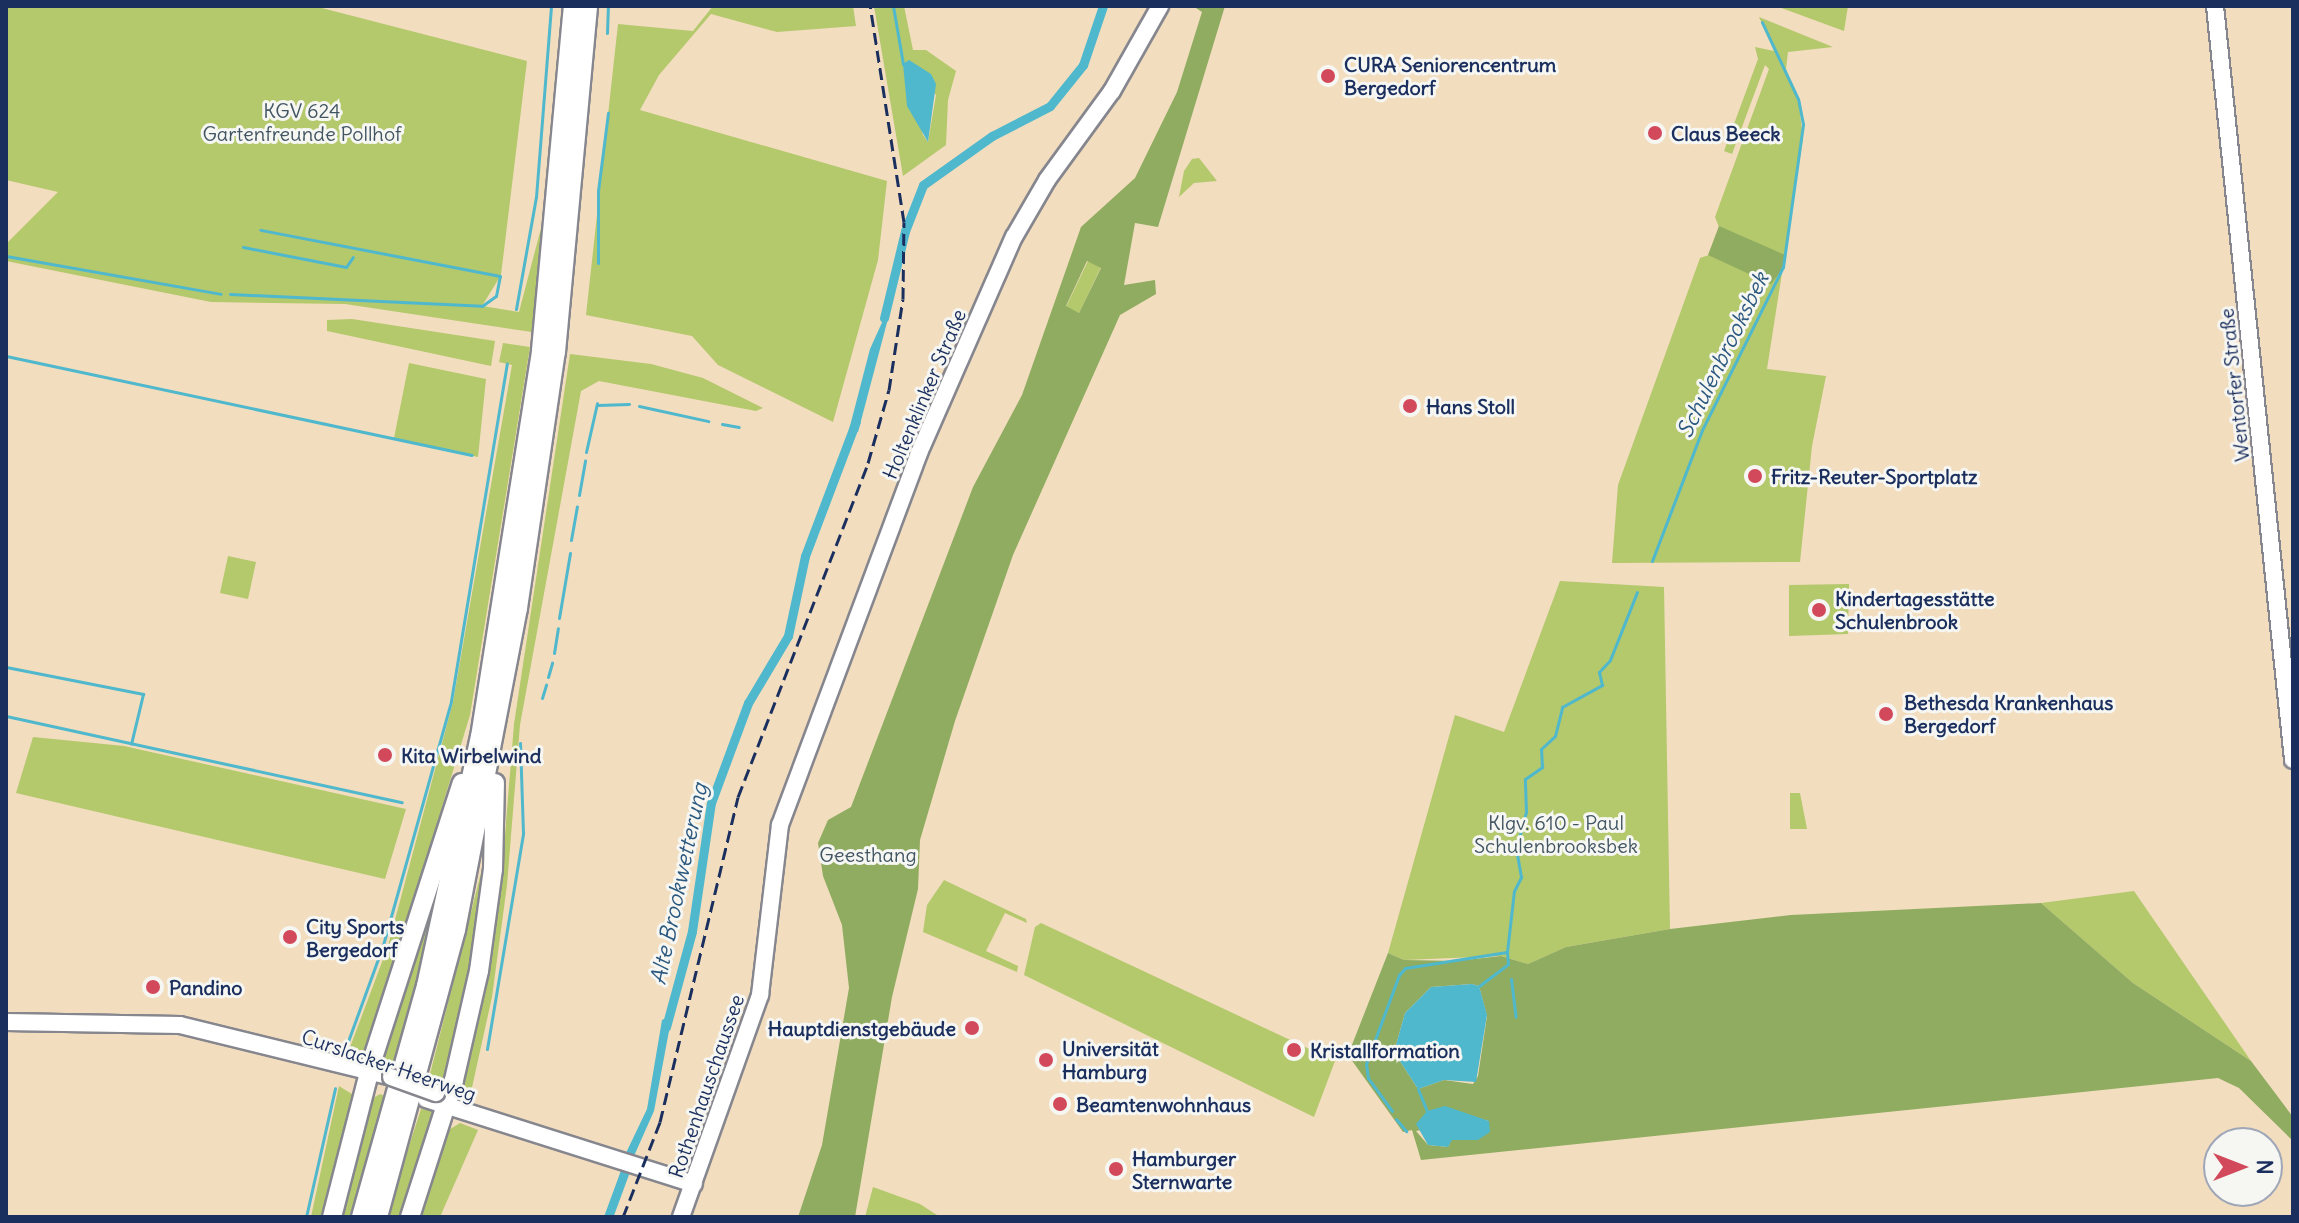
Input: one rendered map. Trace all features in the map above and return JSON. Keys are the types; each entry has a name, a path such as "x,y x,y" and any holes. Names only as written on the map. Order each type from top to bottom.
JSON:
{"highway":[{"path":"361,1217 437,942 488,738 541,350 573,6"},
{"path":"378,1217 439,1003 556,352 588,6"},
{"path":"332,1217 380,1077 450,814 488,738"},
{"path":"410,1217 488,913 488,738"}],"main road":[{"name":"Holtenklinker Straße","path":"780,825 919,453 1014,237 1047,180 1112,91 1160,6"},
{"name":"Wentorfer Straße","path":"2215,6 2293,760"},
{"name":"Rothenhauschaussee","path":"681,1217 760,995 780,825"},
{"name":"Curslacker Heerweg","path":"6,1022 180,1025 380,1077 488,1119 694,1184"}],"green space":[{"name":"KGV 624 Gartenfreunde Pollhof","path":"6,6 314,6 527,61 501,275 482,306 519,312 545,213 532,332 345,304 211,302 6,261 6,244 58,192 6,180"},
{"path":"713,6 853,6 856,26 777,32 711,14 659,75 640,110 887,181 878,260 833,422 718,365 692,336 586,315 618,24 693,31"},
{"path":"874,6 904,6 913,50 926,50 956,71 948,100 946,145 903,176","holes":["903,64 936,95 928,142 923,135"]},
{"name":"Geesthang","path":"1193,6 1225,6 1158,227 1135,223 1124,285 1155,280 1156,294 1120,315 1013,555 955,721 920,840 918,889 892,997 855,1217 798,1217 822,1145 849,988 842,925 823,876 818,843 828,820 851,807 973,487 1022,395 1081,227 1135,178 1177,92 1202,12","holes":["1087,261 1101,268 1079,313 1066,306"]},
{"path":"1776,6 1848,6 1844,31"},
{"path":"1759,17 1833,47 1788,52 1786,69 1799,105 1803,138 1767,369 1826,376 1812,446 1800,562 1612,563 1618,485 1700,258 1709,255 1719,227 1715,217 1769,69 1765,65 1732,154 1724,151 1758,59 1755,47 1774,51"},
{"path":"1199,158 1217,181 1194,183 1179,197 1184,171 1192,159"},
{"path":"1719,226 1785,255 1782,270 1771,284 1708,255"},
{"path":"1088,261 1101,267 1079,313 1066,307"},
{"path":"352,319 495,341 491,366 327,331 327,320"},
{"path":"503,343 530,347 470,715 366,1057 346,1058 388,946 453,702 512,365 499,362"},
{"path":"570,354 651,364 703,378 763,408 756,411 599,381 581,391 520,725 507,885 492,997 469,1101 461,1095 460,1086 501,884 514,724"},
{"path":"409,363 486,379 478,457 394,438"},
{"path":"228,556 256,562 248,599 220,593"},
{"name":"Klgv. 610 - Paul Schulenbrooksbek","path":"1560,581 1664,587 1670,929 1566,947 1528,964 1501,956 1404,960 1388,953 1455,715 1504,732"},
{"name":"Kindertagesstätte Schulenbrook","path":"1849,584 1848,634 1789,636 1789,585"},
{"path":"33,737 124,746 406,809 385,879 16,793"},
{"path":"1790,793 1800,793 1807,829 1790,829"},
{"path":"487,849 472,982 445,1084 428,1082"},
{"path":"445,862 401,1054 396,1069 381,1063"},
{"path":"944,880 1026,919 1027,923 1005,913 986,951 1018,966 1017,972 923,932 927,905"},
{"path":"2134,891 2251,1061 2133,983 2041,903"},
{"path":"2041,903 2133,983 2251,1061 2293,1117 2293,1141 2283,1131 2283,1127 2279,1127 2239,1088 2218,1078 1421,1160 1412,1130 1403,1132 1348,1055 1388,953 1404,960 1457,961 1501,956 1528,964 1566,947 1670,929 1791,915","holes":["1479,986 1487,1016 1478,1076 1473,1084 1444,1080 1418,1089 1394,1052 1405,1013 1431,987","1478,1118 1489,1121 1468,1140 1451,1140 1448,1147 1428,1145 1416,1131"]},
{"path":"1041,923 1335,1061 1314,1117 1024,975 1035,927"},
{"path":"339,1086 355,1096 326,1217 311,1217"},
{"path":"380,1094 389,1098 349,1217 338,1217 370,1100"},
{"path":"421,1109 431,1110 435,1121 402,1217 386,1217"},
{"path":"460,1123 478,1130 440,1217 416,1217 447,1131"},
{"path":"873,1187 920,1204 940,1217 865,1217"}],"water":[{"path":"909,60 931,74 936,84 928,142 907,106 903,64"},
{"path":"894,296 858,432 849,430 870,349"},
{"path":"1479,986 1487,1015 1476,1082 1444,1080 1418,1089 1394,1052 1405,1013 1431,987"},
{"path":"672,1015 654,1111 634,1156 626,1153 647,1109 662,1020"},
{"path":"1445,1106 1489,1121 1490,1132 1478,1140 1452,1140 1448,1147 1428,1145 1416,1124 1427,1111"}],"waterway":[{"path":"516,309 536,197 551,6"},
{"path":"607,33 608,6"},
{"path":"893,6 903,64"},
{"path":"884,318 905,231 923,185 992,136 1050,106 1083,65 1103,6"},
{"name":"Schulenbrooksbek","path":"1652,561 1702,430 1783,267 1803,124 1798,99 1762,22"},
{"path":"598,263 598,191 608,113"},
{"path":"230,294 482,306 496,296 500,276 260,230"},
{"path":"243,247 346,267 353,257"},
{"path":"6,256 221,294"},
{"path":"6,356 472,455"},
{"path":"343,1055 383,945 451,701 507,364"},
{"path":"586,452 597,403"},
{"path":"598,405 629,404"},
{"path":"639,406 708,421"},
{"name":"Alte Brookwetterung","path":"666,1027 692,931 711,803 748,703 788,636 805,556 856,421"},
{"path":"722,424 739,427"},
{"path":"579,495 585,461"},
{"path":"571,540 577,507"},
{"path":"559,618 570,553"},
{"name":"Schulenbrooksbek","path":"1392,1111 1368,1078 1366,1064 1399,975 1405,968 1507,952 1514,891 1521,877 1516,849 1526,812 1525,779 1542,767 1541,749 1555,736 1562,707 1602,685 1599,672 1610,660 1637,592"},
{"path":"554,653 558,628"},
{"path":"548,677 552,663"},
{"path":"6,667 143,694 131,744"},
{"path":"542,698 546,685"},
{"path":"6,716 402,802"},
{"path":"487,1049 523,833 520,743"},
{"path":"1479,986 1508,964 1507,952"},
{"path":"1511,979 1516,1017"},
{"path":"306,1217 335,1088"},
{"path":"1418,1089 1427,1111"},
{"name":"Schulenbrooksbek","path":"1396,1119 1406,1131"},
{"name":"Alte Brookwetterung","path":"608,1217 629,1160"}],"railway":[{"path":"623,1217 660,1122 738,797 868,463 889,390 903,299 904,222 870,6"}],"place":[{"name":"CURA Seniorencentrum Bergedorf","path":"1328,76"},
{"name":"Claus Beeck","path":"1655,133"},
{"name":"Hans Stoll","path":"1410,406"},
{"name":"Fritz-Reuter-Sportplatz","path":"1755,476"},
{"name":"Kindertagesstätte Schulenbrook","path":"1819,610"},
{"name":"Bethesda Krankenhaus Bergedorf","path":"1886,714"},
{"name":"Kita Wirbelwind","path":"385,755"},
{"name":"City Sports Bergedorf","path":"290,937"},
{"name":"Pandino","path":"153,987"},
{"name":"Hauptdienstgebäude","path":"972,1028"},
{"name":"Kristallformation","path":"1294,1050"},
{"name":"Universität Hamburg","path":"1046,1060"},
{"name":"Beamtenwohnhaus","path":"1060,1104"},
{"name":"Hamburger Sternwarte","path":"1116,1169"}]}
